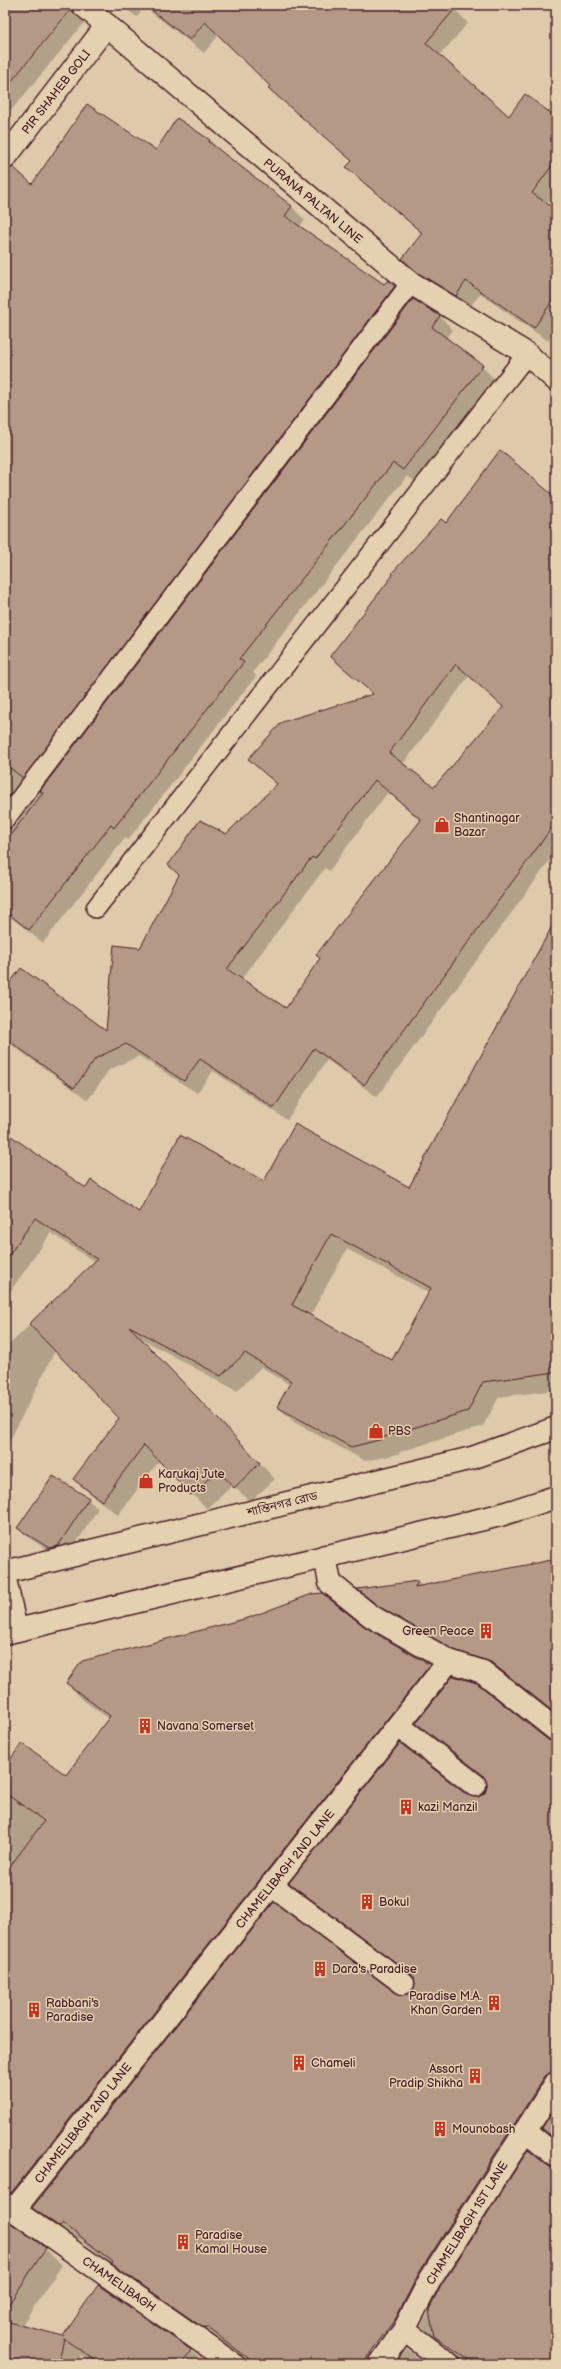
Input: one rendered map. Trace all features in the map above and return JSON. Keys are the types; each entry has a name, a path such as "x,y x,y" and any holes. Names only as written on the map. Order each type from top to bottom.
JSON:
{"street":[{"name":"PURANA PALTAN LINE","path":"82,5 411,283 527,354 556,380"},
{"name":"PIR SHAHEB GOLI","path":"5,158 107,25"},
{"name":"শান্তিনগর রোড","path":"5,1572 472,1458 556,1428"},
{"path":"5,1579 11,1631 500,1515 556,1497"},
{"path":"325,1556 330,1583 371,1616 449,1662 483,1672 556,1730"},
{"name":"CHAMELIBAGH 2ND LANE","path":"10,2207 271,1885 449,1662"},
{"path":"399,1726 475,1785"},
{"path":"271,1885 403,1983"},
{"name":"CHAMELIBAGH 1ST LANE","path":"380,2364 404,2330 430,2280 556,2083"},
{"path":"525,2131 556,2156"},
{"name":"CHAMELIBAGH","path":"10,2207 233,2364"},
{"path":"404,2330 449,2364"}],"lane":[{"path":"5,819 411,283"},
{"path":"96,908 527,354"}],"building":[{"path":"5,5 71,5 71,9 5,89"},
{"path":"145,5 458,5 426,43 509,116 525,94 556,117 556,160 532,193 556,210 556,295 534,328 466,281 456,296 418,273 402,259 422,233 346,167 352,161 268,88 270,86 205,22 190,40"},
{"path":"87,104 156,150 177,118 210,140 209,142 292,206 285,216 384,284 388,280 395,286 23,778 5,764 5,170 13,167 32,184"},
{"path":"413,299 440,316 432,327 483,365 403,470 393,463 239,659 244,662 114,828 111,825 29,930 5,911 5,842 43,793 40,791"},
{"path":"500,450 556,498 556,822 364,1085 314,1048 274,1108 200,1059 184,1081 126,1044 96,1058 74,1088 5,1038 5,989 21,968 106,1030 114,945 140,948 179,875 168,865 200,820 226,834 277,784 248,759 282,722 373,694 330,656 393,575 392,573 441,519 446,523","holes":["456,664 503,707 434,787 389,753","375,780 421,820 316,955 320,958 286,1008 227,969 312,857 315,859"]},
{"path":"556,919 556,1372 483,1382 468,1411 384,1437 383,1439 351,1447 277,1407 291,1381 245,1353 221,1376 129,1326 260,1463 234,1488 218,1470 191,1495 144,1445 102,1501 73,1479 119,1418 29,1324 97,1259 35,1218 5,1261 5,1132 86,1188 91,1180 139,1212 180,1135 264,1181 295,1124 409,1187","holes":["331,1234 431,1288 392,1360 292,1305"]},
{"path":"53,1476 89,1498 58,1546 49,1548 17,1528"},
{"name":"Green Peace","path":"556,1559 556,1714 491,1662 454,1650 378,1606 357,1589 418,1581 415,1587"},
{"path":"322,1593 365,1627 430,1665 11,2193 5,2192 5,1873 44,1821 5,1793 5,1767 22,1743 66,1775 110,1716 66,1683 82,1661 248,1618 312,1594"},
{"path":"453,1676 477,1683 548,1740 556,1742 556,2071 545,2076 419,2273 396,2318 362,2364 256,2364 207,2327 205,2329 112,2264 113,2262 63,2223 60,2227 32,2208 274,1902 396,1993 402,1995 413,1991 415,1984 410,1973 289,1883 400,1743 467,1795 474,1797 485,1793 487,1786 483,1775 416,1723"},
{"path":"556,2106 556,2140 542,2128"},
{"path":"528,2150 548,2166 556,2168 556,2364 475,2364 434,2336 429,2310 441,2286"},
{"path":"5,2219 46,2248 5,2310"},
{"path":"98,2285 191,2350 182,2364 101,2364 64,2339 58,2364 5,2364 5,2321 63,2336"}],"place":[{"name":"Shantinagar Bazar","path":"442,825"},
{"name":"PBS","path":"376,1431"},
{"name":"Karukaj Jute Products","path":"146,1481"},
{"name":"Green Peace","path":"486,1631"},
{"name":"Navana Somerset","path":"145,1726"},
{"name":"kazi Manzil","path":"406,1807"},
{"name":"Bokul","path":"367,1902"},
{"name":"Dara's Paradise","path":"320,1969"},
{"name":"Paradise M.A. Khan Garden","path":"494,2003"},
{"name":"Rabbani's Paradise","path":"34,2010"},
{"name":"Chameli","path":"299,2063"},
{"name":"Assort Pradip Shikha","path":"475,2076"},
{"name":"Mounobash","path":"440,2129"},
{"name":"Paradise Kamal House","path":"183,2242"}]}
